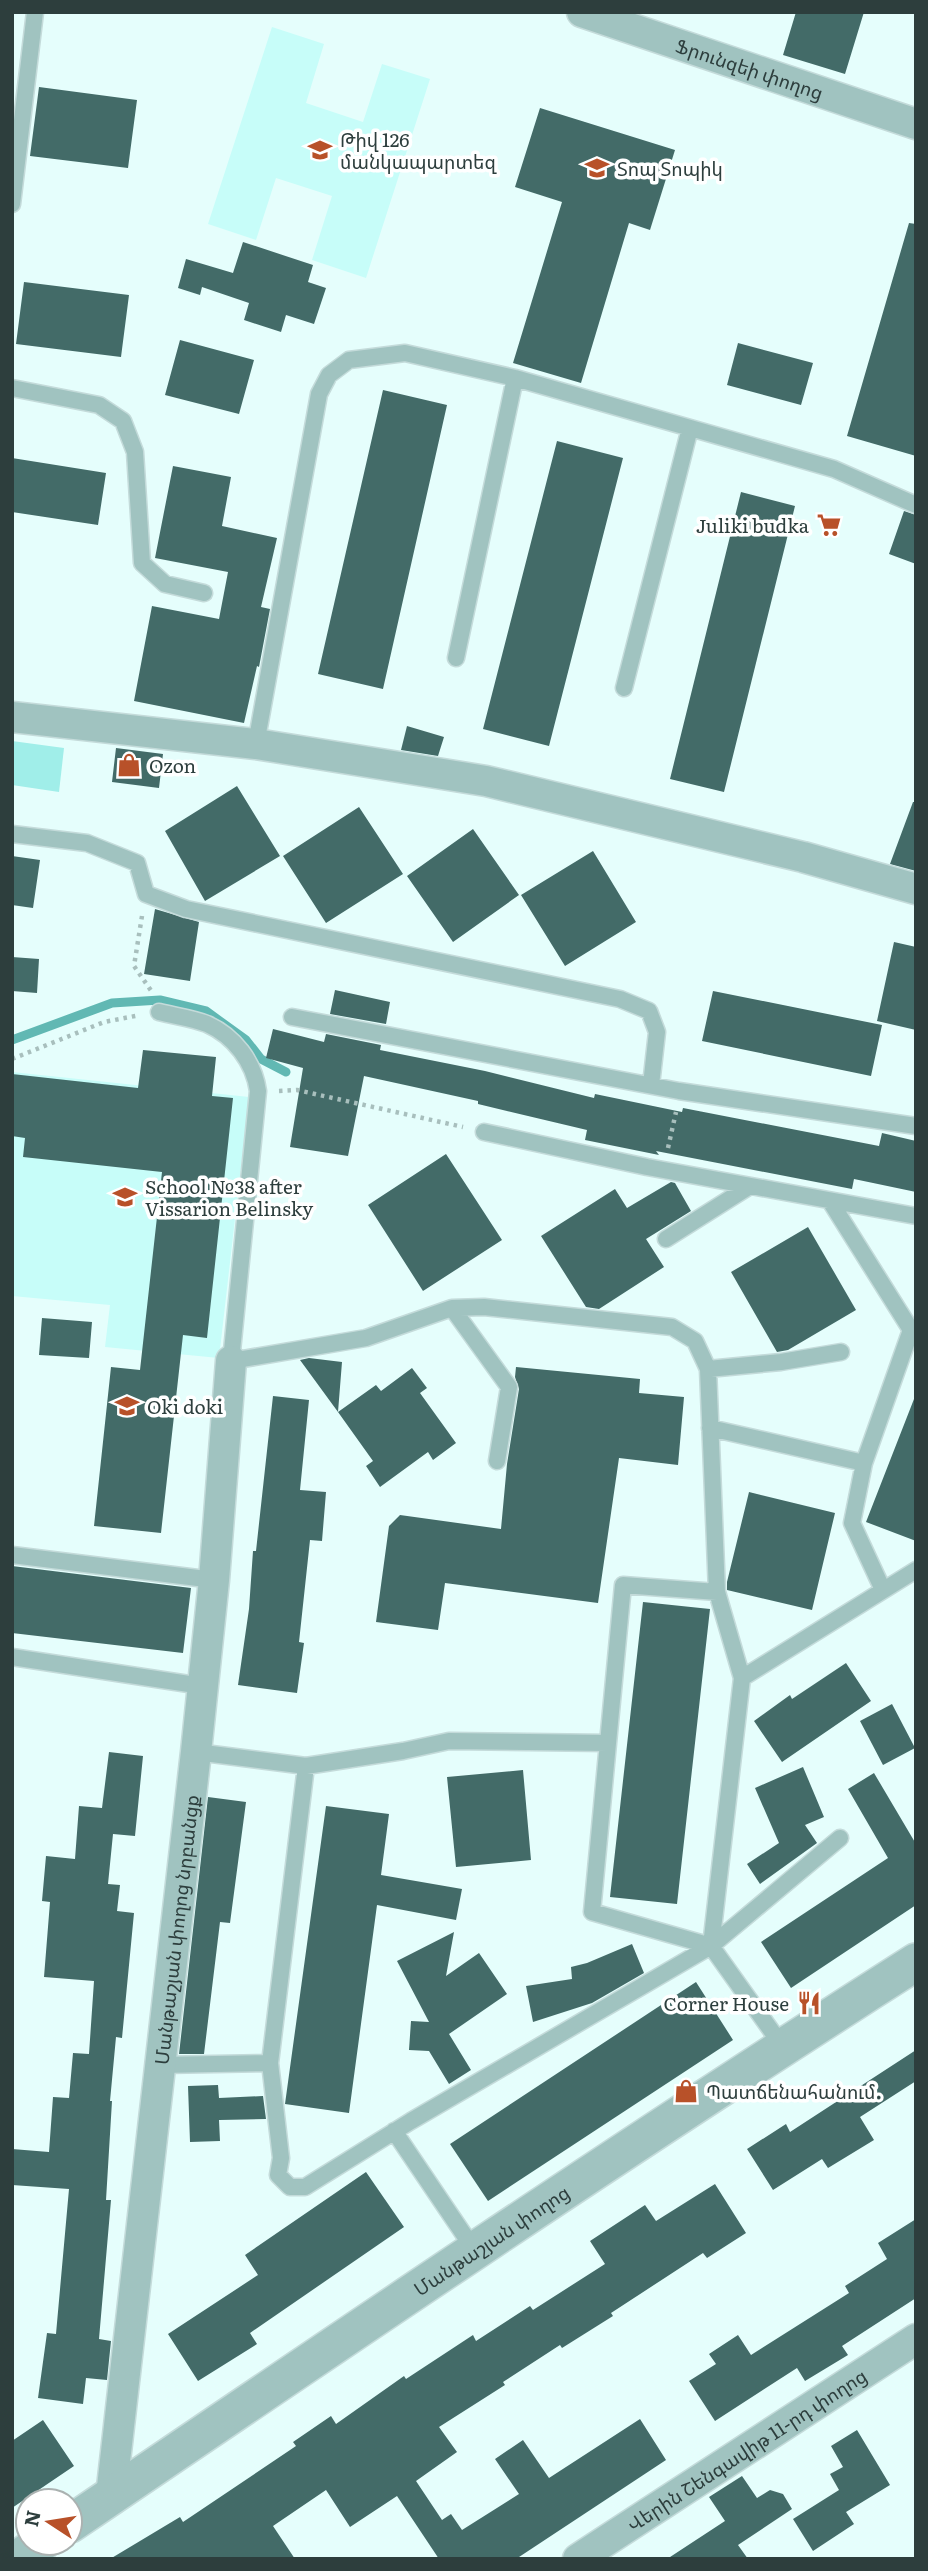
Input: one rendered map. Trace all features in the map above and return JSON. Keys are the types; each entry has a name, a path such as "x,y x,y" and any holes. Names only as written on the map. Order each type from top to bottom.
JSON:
{"street":[{"name":"Ֆրունզեի փողոց","path":"582,12 916,124"},
{"path":"12,717 256,744 486,781 803,857 916,889"},
{"name":"Մանթաշյան փողոց նրբանցք","path":"111,2496 196,1752 214,1580 231,1361"},
{"name":"Մանթաշյան փողոց","path":"84,2514 475,2251 916,1962"},
{"name":"Վերին Շենգավիթ 11-րդ փողոց","path":"578,2559 916,2339"}],"lane":[{"path":"12,204 35,12"},
{"path":"256,744 319,394 328,375 349,360 405,353 515,379 834,469 916,505"},
{"path":"456,658 515,379"},
{"path":"12,388 99,405 123,421 135,452 142,563 165,584 204,593"},
{"path":"624,688 690,428"},
{"path":"12,834 87,844 137,863 146,894 187,909 620,999 649,1011 657,1032 651,1085"},
{"path":"159,1012 207,1025 237,1044 255,1074 258,1091 231,1361 366,1338 452,1308 484,1307 672,1327 695,1341 708,1369 717,1592 742,1678 711,1946"},
{"path":"292,1017 651,1085 916,1126"},
{"path":"484,1132 647,1167 916,1216"},
{"path":"666,1239 750,1186"},
{"path":"830,1201 911,1330 864,1463 852,1522 883,1590"},
{"path":"452,1308 509,1387 497,1461"},
{"path":"708,1369 781,1362 841,1352"},
{"path":"710,1429 864,1463"},
{"path":"12,1555 214,1580"},
{"path":"742,1678 916,1570"},
{"path":"717,1592 623,1585 592,1912 711,1946 783,2047"},
{"path":"12,1657 202,1686"},
{"path":"196,1752 306,1766 449,1741 608,1743"},
{"path":"306,1766 270,2063 281,2158 278,2175 290,2187 305,2187 711,1946 841,1838"},
{"path":"160,2065 270,2063"},
{"path":"394,2132 475,2251"}],"path":[{"path":"146,894 134,966 150,986"},
{"path":"12,1059 104,1022 159,1012"},
{"path":"258,1091 297,1090 484,1132"}],"shaded area":[{"name":"Թիվ 126 մանկապարտեզ","path":"272,27 324,44 306,103 363,122 382,64 430,79 366,278 312,260 332,196 276,178 256,240 208,224"},
{"path":"12,741 64,748 59,792 12,785"},
{"name":"School №38 after Vissarion Belinsky","path":"12,1072 249,1097 219,1358 105,1347 110,1305 12,1296"}],"building":[{"path":"796,12 864,12 845,74 783,55"},
{"path":"39,87 137,100 128,168 30,156"},
{"path":"540,108 675,150 650,230 629,223 581,383 513,363 562,202 515,187"},
{"path":"909,223 916,224 916,456 847,436"},
{"path":"243,242 313,265 308,282 326,288 314,324 286,315 281,332 244,320 249,303 202,287 200,295 178,288 186,259 233,273"},
{"path":"24,282 129,295 121,357 16,344"},
{"path":"180,340 254,360 239,414 165,395"},
{"path":"738,343 813,363 801,405 727,385"},
{"path":"383,390 447,405 383,689 318,674"},
{"path":"557,441 623,458 549,746 483,729"},
{"path":"12,458 106,473 98,525 12,512"},
{"path":"173,466 231,477 222,526 277,538 261,607 270,609 259,667 257,666 244,723 134,701 152,606 219,619 228,572 155,558"},
{"path":"741,492 795,506 724,792 670,779"},
{"path":"904,511 916,515 916,564 889,554"},
{"path":"407,726 444,737 438,756 401,750"},
{"path":"116,748 163,754 159,788 112,782"},
{"path":"237,786 280,856 205,901 165,831"},
{"path":"913,802 916,802 916,871 890,864"},
{"path":"359,807 403,874 326,923 283,856"},
{"path":"473,829 519,895 453,942 407,876"},
{"path":"593,851 636,922 565,966 521,895"},
{"path":"12,856 40,860 33,908 12,905"},
{"path":"155,909 199,922 190,981 144,974"},
{"path":"894,942 916,947 916,1030 877,1021"},
{"path":"12,957 39,959 37,993 12,991"},
{"path":"335,990 390,1002 386,1024 330,1014"},
{"path":"713,991 882,1025 871,1076 702,1041"},
{"path":"273,1029 324,1042 326,1034 381,1045 380,1050 485,1071 594,1098 595,1094 682,1112 683,1108 879,1146 882,1133 916,1141 916,1192 854,1179 852,1189 585,1140 587,1130 478,1104 478,1101 364,1076 348,1156 290,1147 303,1068 266,1058"},
{"path":"143,1050 216,1057 212,1096 233,1098 207,1338 183,1335 161,1533 94,1526 111,1367 140,1370 162,1172 23,1157 25,1138 12,1136 12,1074 138,1088"},
{"path":"446,1154 502,1240 423,1291 368,1205"},
{"path":"671,1182 675,1183 691,1211 646,1239 664,1267 599,1309 586,1307 541,1236 615,1189 627,1208"},
{"path":"808,1227 856,1310 788,1350 777,1352 731,1272"},
{"path":"42,1318 92,1322 89,1358 39,1355"},
{"path":"309,1358 342,1362 338,1412 300,1360"},
{"path":"516,1367 640,1379 639,1393 684,1397 678,1465 619,1458 598,1603 445,1583 438,1630 376,1622 389,1526 400,1515 501,1529 507,1464 519,1389 515,1377"},
{"path":"412,1368 427,1388 420,1393 456,1443 433,1460 428,1452 380,1487 366,1466 373,1461 338,1412 376,1385 381,1391"},
{"path":"273,1396 309,1400 300,1490 326,1492 322,1541 310,1540 299,1642 304,1643 297,1693 238,1685"},
{"path":"916,1399 916,1541 866,1522"},
{"path":"749,1492 835,1513 812,1610 727,1590"},
{"path":"12,1566 191,1588 183,1653 12,1633"},
{"path":"643,1602 710,1609 677,1904 610,1897"},
{"path":"846,1663 871,1701 782,1762 754,1721 790,1695 792,1699"},
{"path":"892,1704 915,1748 883,1765 860,1721"},
{"path":"109,1752 143,1756 135,1836 113,1834 108,1884 120,1885 117,1911 134,1913 122,2038 116,2037 110,2101 106,2200 111,2200 99,2339 111,2341 107,2380 86,2378 83,2404 38,2398 47,2333 56,2334 69,2189 12,2185 12,2149 49,2152 53,2097 69,2098 73,2053 89,2054 94,1981 44,1977 50,1902 42,1901 46,1856 75,1859 79,1806 102,1808"},
{"path":"803,1767 824,1817 805,1825 817,1843 760,1884 747,1864 779,1843 755,1788"},
{"path":"523,1770 531,1860 456,1867 447,1777"},
{"path":"874,1773 916,1844 916,1905 791,1988 761,1942 888,1858 848,1789"},
{"path":"208,1797 246,1802 230,1923 220,1922 204,2054 179,2054"},
{"path":"326,1806 389,1814 381,1875 462,1889 456,1920 377,1905 349,2113 285,2104"},
{"path":"454,1932 446,1976 479,1953 507,1994 449,2034 471,2070 449,2084 429,2051 409,2050 411,2021 429,2022 397,1961"},
{"path":"632,1944 644,1973 592,2003 533,2022 526,1986 572,1979 571,1967"},
{"path":"696,1982 733,2040 488,2201 450,2144"},
{"path":"916,2050 916,2081 860,2117 874,2140 828,2168 822,2159 773,2190 747,2149 786,2124 790,2132"},
{"path":"218,2085 219,2098 263,2096 266,2119 219,2120 220,2141 190,2142 188,2086"},
{"path":"366,2172 404,2227 250,2333 257,2344 198,2381 168,2334 258,2275 245,2255"},
{"path":"715,2184 746,2233 707,2258 703,2253 611,2313 613,2316 562,2348 560,2345 503,2382 505,2385 439,2427 457,2452 416,2481 442,2520 451,2514 462,2530 519,2494 495,2459 523,2440 549,2478 640,2419 666,2460 516,2559 439,2559 397,2496 350,2527 326,2490 273,2526 295,2559 110,2559 180,2517 183,2522 296,2446 293,2442 331,2416 336,2424 404,2376 406,2379 473,2335 476,2341 530,2306 533,2310 605,2264 590,2241 645,2205 656,2221"},
{"path":"916,2219 916,2298 842,2346 848,2355 805,2381 797,2368 715,2421 689,2381 716,2364 709,2354 738,2335 751,2355 849,2293 845,2286 887,2259 878,2243"},
{"path":"43,2420 74,2466 43,2487 14,2487 12,2508 12,2441"},
{"path":"857,2430 890,2485 846,2512 854,2524 813,2551 793,2519 839,2490 830,2474 843,2467 831,2446"},
{"path":"742,2476 757,2498 770,2490 783,2494 792,2509 738,2545 748,2559 667,2559 725,2521 709,2497"}],"waterway":[{"path":"12,1040 112,1003 160,1000 206,1011 246,1040 261,1059 286,1072"}],"place":[{"name":"Թիվ 126 մանկապարտեզ","path":"320,150"},
{"name":"Տոպ Տոպիկ","path":"597,168"},
{"name":"Juliki budka","path":"829,525"},
{"name":"Ozon","path":"129,765"},
{"name":"School №38 after Vissarion Belinsky","path":"125,1197"},
{"name":"Oki doki","path":"127,1406"},
{"name":"Corner House","path":"809,2003"},
{"name":"Պատճենահանում.","path":"686,2091"}]}
